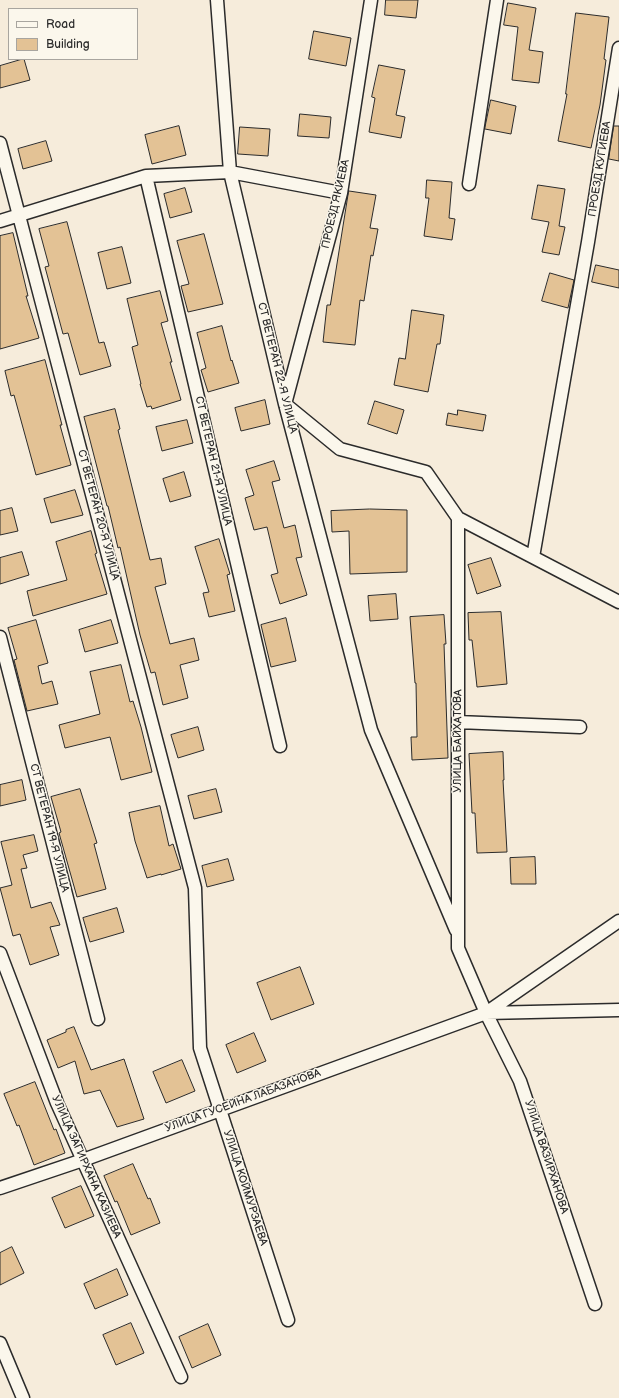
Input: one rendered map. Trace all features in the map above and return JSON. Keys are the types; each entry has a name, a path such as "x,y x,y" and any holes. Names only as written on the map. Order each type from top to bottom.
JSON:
{"street":[{"name":"СТ ВЕТЕРАН 22-Я УЛИЦА","path":"217,0 230,172 285,404 372,730 458,935"},
{"name":"ПРОЕЗД ЯКИЕВА","path":"285,404 341,193 371,0"},
{"path":"469,184 498,0"},
{"name":"ПРОЕЗД КУГИЕВА","path":"533,557 588,242 619,48"},
{"name":"СТ ВЕТЕРАН 20-Я УЛИЦА","path":"0,143 195,888"},
{"path":"0,221 146,176 230,172 341,193"},
{"name":"СТ ВЕТЕРАН 21-Я УЛИЦА","path":"146,176 280,746"},
{"path":"285,404 340,449 426,472 458,518 619,602"},
{"name":"УЛИЦА БАЙХАТОВА","path":"458,518 458,948 486,1013"},
{"name":"СТ ВЕТЕРАН 19-Я УЛИЦА","path":"0,638 98,1019"},
{"path":"458,722 580,727"},
{"name":"УЛИЦА КОЙМУРЗАЕВА","path":"195,888 200,1048 288,1320"},
{"path":"486,1013 619,921"},
{"name":"УЛИЦА ЗАГИРХАНА КАЗИЕВА","path":"0,953 57,1103 181,1377"},
{"path":"486,1013 619,1010"},
{"name":"УЛИЦА ГУСЕЙНА ЛАБАЗАНОВА","path":"0,1188 83,1160 486,1013"},
{"name":"УЛИЦА ВАЗИРХАНОВА","path":"486,1013 520,1080 595,1304"},
{"path":"0,1343 23,1398"}],"building":[{"path":"386,0 418,0 416,18 385,15"},
{"path":"508,3 536,8 529,50 543,52 539,83 512,80 518,27 504,25"},
{"path":"576,13 609,17 604,59 606,60 600,105 591,148 558,141 567,94"},
{"path":"314,31 351,38 346,66 309,59"},
{"path":"24,60 30,80 0,88 0,66"},
{"path":"379,65 405,70 396,115 405,117 401,138 369,132 375,98 372,97"},
{"path":"491,100 516,106 511,134 485,129"},
{"path":"300,114 331,117 329,138 298,136"},
{"path":"179,126 186,155 152,164 145,135"},
{"path":"614,126 619,126 619,161 609,159"},
{"path":"240,127 270,129 268,156 238,154"},
{"path":"46,141 52,161 23,169 18,149"},
{"path":"427,180 452,182 449,218 455,219 452,240 424,236 429,198 426,198"},
{"path":"538,185 565,189 559,226 565,227 559,255 542,252 549,222 532,219"},
{"path":"185,188 192,212 170,218 164,194"},
{"path":"349,191 376,195 370,228 378,229 373,256 371,255 364,301 360,300 355,345 323,342 327,305 330,305"},
{"path":"67,222 99,343 104,342 111,366 80,375 68,333 63,334 45,267 49,266 39,229"},
{"path":"13,233 28,296 26,296 39,338 0,349 0,236"},
{"path":"204,234 223,304 188,312 181,286 189,284 177,241"},
{"path":"122,247 131,283 107,289 98,253"},
{"path":"596,265 619,270 619,288 592,282"},
{"path":"550,273 574,280 568,308 542,301"},
{"path":"160,291 168,321 161,323 181,400 152,409 151,406 147,407 140,384 132,347 138,345 127,299"},
{"path":"412,310 444,315 440,344 437,344 428,392 394,385 399,358 405,359"},
{"path":"222,326 231,361 232,360 239,383 208,392 201,370 206,368 197,333"},
{"path":"45,360 71,465 36,475 14,395 11,396 5,371"},
{"path":"265,400 270,424 241,431 235,408"},
{"path":"375,401 404,410 397,434 368,424"},
{"path":"115,409 120,429 118,430 150,560 161,558 166,584 155,587 170,644 194,638 199,660 180,665 188,698 163,705 155,672 151,673 140,635 120,547 118,548 84,417"},
{"path":"458,410 486,415 483,431 446,425 448,413 457,415"},
{"path":"187,420 193,443 162,451 156,427"},
{"path":"274,461 280,480 272,482 284,528 295,525 302,557 296,558 307,595 280,604 271,575 278,573 267,527 254,530 245,498 254,495 246,470"},
{"path":"184,472 191,496 170,502 163,479"},
{"path":"75,490 83,515 51,523 44,499"},
{"path":"12,508 18,531 0,535 0,511"},
{"path":"370,509 407,510 407,572 350,574 349,531 332,532 331,511"},
{"path":"91,531 97,553 95,554 107,594 33,616 27,591 67,580 56,542"},
{"path":"219,539 230,574 227,575 235,611 209,617 203,593 209,592 195,547"},
{"path":"22,552 29,575 0,584 0,558"},
{"path":"491,558 501,586 477,594 468,565"},
{"path":"396,594 398,619 370,621 368,596"},
{"path":"501,612 507,684 477,687 472,640 469,640 468,613"},
{"path":"444,615 448,758 412,760 411,737 417,737 416,683 410,617"},
{"path":"286,618 296,661 271,667 261,625"},
{"path":"36,620 48,663 38,666 42,684 52,681 58,704 27,711 14,660 17,659 8,628"},
{"path":"111,620 118,643 85,652 79,630"},
{"path":"121,665 130,702 133,701 141,727 152,772 121,780 110,737 65,748 59,725 100,714 90,672"},
{"path":"198,727 204,750 178,758 171,735"},
{"path":"503,752 507,852 477,853 475,813 472,813 469,754"},
{"path":"22,780 26,800 0,806 0,785"},
{"path":"80,789 97,843 94,844 106,889 77,897 59,833 61,832 51,797"},
{"path":"216,789 222,812 194,819 188,796"},
{"path":"160,806 169,846 173,844 181,869 147,878 135,841 129,813"},
{"path":"34,835 38,851 23,855 27,868 21,869 31,908 51,902 60,925 50,927 59,955 30,965 20,934 13,936 0,888 12,885 1,842"},
{"path":"535,857 536,884 511,884 510,858"},
{"path":"228,859 234,880 207,887 202,866"},
{"path":"117,908 124,932 90,942 83,918"},
{"path":"300,967 314,1004 271,1020 257,983"},
{"path":"74,1027 91,1070 124,1059 144,1119 117,1127 100,1090 84,1094 75,1061 58,1068 47,1040"},
{"path":"254,1033 266,1061 237,1073 226,1045"},
{"path":"182,1060 195,1091 166,1103 153,1072"},
{"path":"35,1082 65,1153 34,1165 19,1125 17,1126 4,1094"},
{"path":"133,1164 148,1199 150,1198 160,1223 131,1235 117,1201 115,1202 104,1176"},
{"path":"81,1186 94,1216 65,1228 52,1198"},
{"path":"12,1247 24,1273 0,1285 0,1253"},
{"path":"117,1269 128,1295 95,1309 84,1284"},
{"path":"131,1323 144,1353 116,1365 103,1335"},
{"path":"208,1324 221,1355 192,1368 179,1337"}]}
